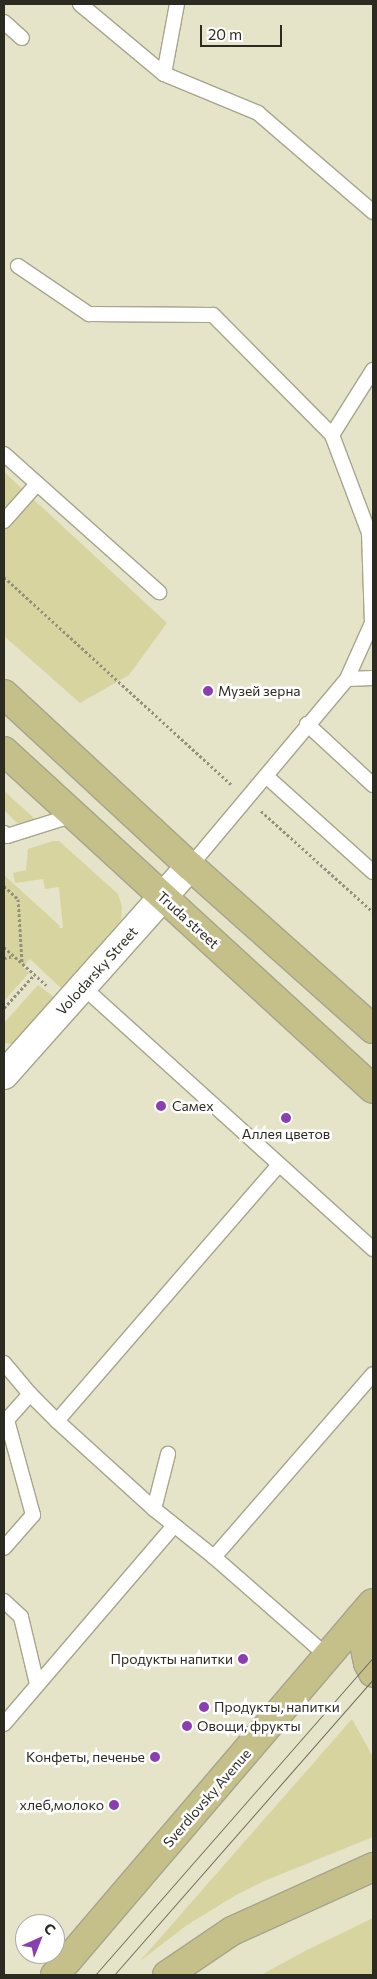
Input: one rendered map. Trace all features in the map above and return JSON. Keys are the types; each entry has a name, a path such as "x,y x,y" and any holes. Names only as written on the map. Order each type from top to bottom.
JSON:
{"main road":[{"path":"4,694 190,866 373,1029"},
{"name":"Truda street","path":"4,752 373,1088"},
{"name":"Sverdlovsky Avenue","path":"54,1975 366,1611"},
{"name":"Sverdlovsky Avenue","path":"366,1611 368,1663 373,1673"},
{"path":"168,1975 232,1932 373,1867"}],"street":[{"name":"Volodarsky Street","path":"4,1075 190,866"}],"lane":[{"path":"80,4 164,74 258,113 373,212"},
{"path":"164,74 177,4"},
{"path":"4,22 22,38"},
{"path":"18,266 89,314 213,315 332,435 366,510 369,533 372,623 347,679 307,724 190,866"},
{"path":"332,435 373,370"},
{"path":"4,454 159,592"},
{"path":"4,521 37,484"},
{"path":"347,679 373,678"},
{"path":"307,724 373,785"},
{"path":"266,776 373,872"},
{"path":"4,833 7,836 74,815"},
{"path":"83,987 373,1249"},
{"path":"57,1421 279,1165"},
{"path":"4,1362 30,1394 57,1421 154,1509 214,1557 327,1656"},
{"path":"214,1557 373,1374"},
{"path":"4,1548 33,1514 5,1421 30,1394"},
{"path":"154,1509 168,1454"},
{"path":"4,1724 174,1526"},
{"path":"4,1601 21,1617 37,1684"}],"path":[{"path":"4,577 373,912"},
{"path":"4,886 18,899 22,963"},
{"path":"4,958 14,956"},
{"path":"4,1008 35,974"}],"shaded area":[{"path":"4,472 167,623 129,675 80,703 4,636"},
{"path":"4,791 35,819 23,825 17,823 4,810"},
{"path":"59,841 118,894 122,907 121,920 62,989 30,959 23,967 29,973 4,1001 4,875 60,926 59,928 63,928 59,887 45,889 43,879 15,883 13,873 26,870 28,849"},
{"path":"38,985 54,997 13,1044 4,1043 4,1023"},
{"path":"352,1719 373,1757 373,1837 264,1881 236,1895 187,1925 140,1961"},
{"path":"373,1918 373,1975 261,1975 305,1951"}],"tram line":[{"path":"95,1975 373,1657"},
{"path":"114,1975 373,1679"}],"place":[{"name":"Музей зерна","path":"208,691"},
{"name":"Самех","path":"161,1106"},
{"name":"Аллея цветов","path":"286,1118"},
{"name":"Продукты напитки","path":"243,1659"},
{"name":"Продукты, напитки","path":"204,1707"},
{"name":"Овощи, фрукты","path":"187,1726"},
{"name":"Конфеты, печенье","path":"155,1757"},
{"name":"хлеб,молоко","path":"114,1805"}]}
